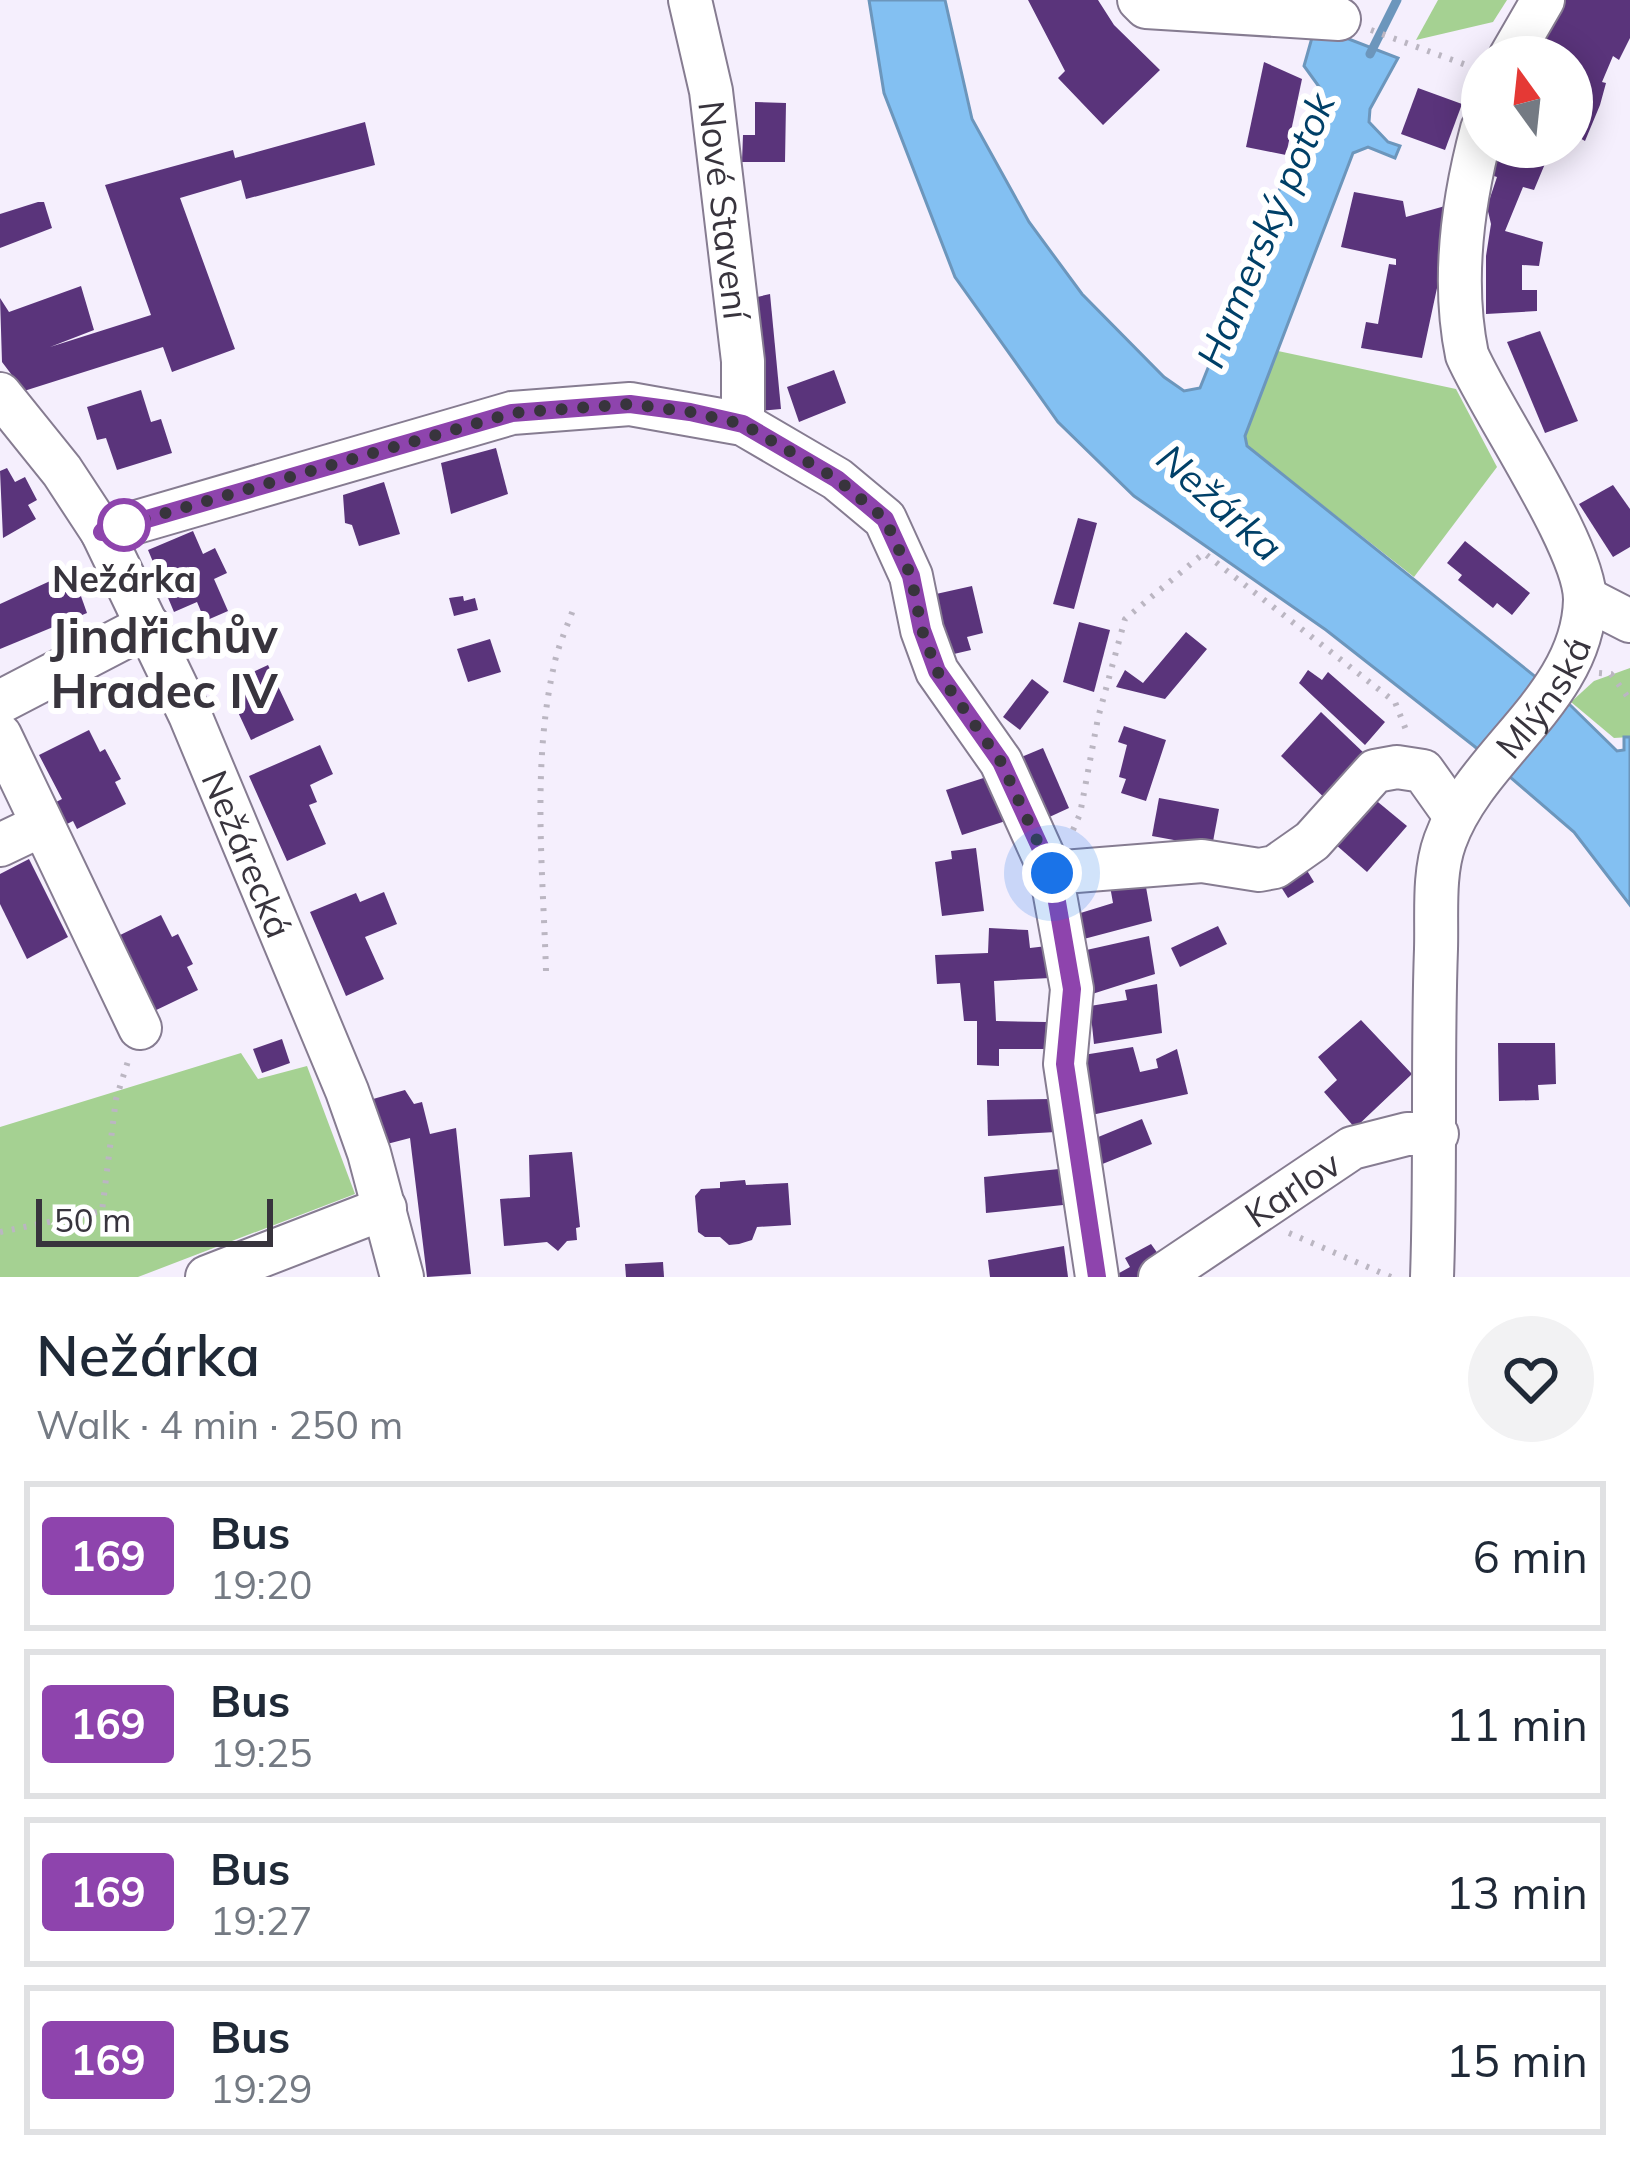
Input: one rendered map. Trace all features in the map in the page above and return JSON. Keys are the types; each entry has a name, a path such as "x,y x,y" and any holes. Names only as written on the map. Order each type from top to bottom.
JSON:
{"street":[{"name":"Nové Stavení","path":"690,0 711,91 743,361 743,424"},
{"path":"1138,0 1146,7 1339,19"},
{"path":"1522,36 1543,0"},
{"name":"Mlýnská","path":"1432,1277 1439,865 1456,816 1479,780 1566,670 1585,598 1575,560 1467,355 1460,270 1472,168"},
{"name":"Nežárecká","path":"0,394 62,471 102,532 190,716 347,1091 402,1277"},
{"path":"102,532 512,413 630,404 743,424 837,479 885,519 911,576 922,630 937,671 1001,762 1052,873 1072,989 1065,1064 1097,1277"},
{"path":"1585,598 1630,621"},
{"path":"0,702 148,625"},
{"path":"0,735 140,1028"},
{"path":"1052,873 1202,861 1259,870 1275,867 1312,841 1375,771 1397,766 1424,772 1456,816"},
{"path":"0,845 42,825"},
{"name":"Karlov","path":"1160,1277 1352,1148 1407,1134 1437,1134"},
{"path":"207,1277 385,1208"}],"path":[{"path":"1339,19 1461,63"},
{"path":"1052,873 1080,814 1098,718 1125,619 1204,553 1395,702 1424,772"},
{"path":"546,971 540,796 546,718 553,666 574,607"},
{"path":"0,1232 102,1211 116,1099 140,1028"},
{"path":"1246,1219 1390,1277"}],"green space":[{"path":"1438,0 1507,0 1493,22 1416,40"},
{"path":"1278,351 1456,389 1497,467 1414,577 1247,446 1245,436"},
{"path":"1630,668 1630,737 1614,738 1571,702 1594,681"},
{"path":"241,1053 258,1079 307,1066 355,1194 138,1277 0,1277 0,1127"}],"water":[{"path":"869,0 945,0 972,119 1029,222 1082,294 1164,377 1184,391 1200,388 1320,88 1304,66 1313,34 1341,36 1398,58 1370,109 1369,122 1388,142 1400,146 1395,158 1368,147 1353,153 1245,436 1247,446 1567,702 1617,751 1624,750 1624,737 1630,737 1630,905 1574,832 1474,746 1326,630 1134,496 1058,422 955,277 884,93"}],"building":[{"path":"1028,0 1098,0 1114,25 1160,70 1103,125 1058,78 1065,71"},
{"path":"1556,0 1630,0 1630,38 1619,60 1613,56 1593,122 1593,36 1547,36 1564,3"},
{"path":"1264,62 1302,79 1286,155 1246,147"},
{"path":"1418,88 1461,104 1445,150 1401,134"},
{"path":"755,102 786,103 785,162 742,162 743,135 755,135"},
{"path":"365,122 375,165 246,199 241,180 180,198 235,349 172,372 163,347 24,391 2,362 0,298 9,312 81,286 94,330 50,347 151,315 105,185 233,150 235,158"},
{"path":"1493,168 1543,168 1534,190 1523,187 1505,231 1543,242 1539,266 1522,265 1522,290 1537,290 1537,311 1486,314 1491,224 1487,207 1497,177 1491,175"},
{"path":"1354,192 1403,201 1406,217 1445,206 1440,274 1422,358 1361,348 1366,322 1378,324 1389,264 1396,265 1396,259 1341,247"},
{"path":"44,202 52,228 0,248 0,214"},
{"path":"770,294 781,409 760,411 744,300"},
{"path":"1540,331 1578,421 1545,433 1507,342"},
{"path":"834,370 846,403 799,422 787,387"},
{"path":"141,390 151,422 161,419 172,453 117,470 106,438 97,440 87,407"},
{"path":"496,448 508,494 451,514 441,463"},
{"path":"7,468 15,482 25,477 37,500 28,505 36,519 3,538 0,471"},
{"path":"384,482 400,534 359,546 352,525 345,523 343,495"},
{"path":"1613,485 1630,509 1630,547 1613,557 1579,504"},
{"path":"1078,518 1097,523 1074,609 1053,604"},
{"path":"193,531 203,554 215,548 227,573 214,579 228,611 205,621 197,602 174,612 148,550"},
{"path":"1465,541 1530,593 1512,615 1497,603 1493,608 1458,580 1462,575 1447,563"},
{"path":"72,571 87,613 0,649 0,604"},
{"path":"972,586 983,633 967,637 971,650 941,657 927,596"},
{"path":"463,596 464,601 475,598 478,610 454,616 449,598"},
{"path":"1079,622 1110,630 1094,692 1063,682"},
{"path":"1186,632 1207,649 1165,699 1116,687 1125,670 1143,683"},
{"path":"490,639 501,672 468,682 457,649"},
{"path":"268,665 294,720 251,740 230,695 237,691 232,682"},
{"path":"1308,670 1322,680 1328,672 1385,722 1365,745 1299,683"},
{"path":"1032,679 1049,692 1020,730 1003,717"},
{"path":"1321,712 1366,755 1334,807 1281,756"},
{"path":"1124,726 1166,740 1146,801 1121,793 1126,779 1119,777 1127,745 1118,742"},
{"path":"89,730 121,779 115,782 126,804 77,829 73,821 65,825 54,803 62,799 39,755"},
{"path":"320,745 333,774 310,785 317,802 309,805 326,844 287,861 249,776"},
{"path":"1043,748 1069,808 1045,819 1019,758"},
{"path":"996,774 1015,818 962,835 946,790"},
{"path":"1367,793 1407,826 1367,872 1327,837"},
{"path":"1159,798 1219,809 1212,847 1152,836"},
{"path":"976,848 984,911 942,916 935,862 952,859 951,851"},
{"path":"29,859 68,937 27,959 0,904 0,874"},
{"path":"1300,859 1314,882 1288,898 1274,876"},
{"path":"1143,870 1152,921 1080,940 1074,915 1113,903 1108,875"},
{"path":"384,892 397,924 365,937 384,979 346,996 310,912 356,893 360,902"},
{"path":"161,915 172,937 178,934 193,964 187,967 198,990 148,1014 112,939"},
{"path":"1218,926 1227,944 1180,967 1171,948"},
{"path":"989,928 1028,930 1030,948 1047,946 1050,978 994,981 996,1021 1046,1022 1045,1049 999,1049 999,1066 977,1065 977,1021 964,1021 960,983 937,984 935,955 988,953"},
{"path":"1149,936 1155,974 1089,995 1082,951"},
{"path":"1157,984 1162,1033 1094,1044 1090,1006 1127,1000 1125,990"},
{"path":"1361,1020 1412,1074 1355,1128 1324,1092 1337,1080 1318,1057"},
{"path":"282,1039 290,1063 262,1073 253,1049"},
{"path":"1498,1043 1555,1043 1556,1084 1538,1085 1539,1100 1499,1101"},
{"path":"1133,1047 1140,1072 1158,1068 1156,1059 1177,1049 1188,1094 1087,1116 1077,1056"},
{"path":"405,1090 414,1104 422,1102 430,1134 456,1128 471,1274 427,1277 410,1138 387,1144 373,1099"},
{"path":"1052,1099 1056,1132 988,1136 987,1100"},
{"path":"1142,1119 1152,1144 1095,1167 1091,1140"},
{"path":"572,1152 580,1227 576,1228 577,1240 567,1241 558,1251 547,1242 504,1246 500,1199 530,1197 529,1155"},
{"path":"1059,1169 1063,1205 986,1213 984,1177"},
{"path":"745,1180 746,1185 788,1183 791,1225 757,1227 752,1240 729,1245 720,1237 698,1232 695,1196 701,1189"},
{"path":"1151,1244 1166,1265 1147,1277 1112,1277 1130,1267 1125,1258"},
{"path":"1064,1246 1068,1277 990,1277 988,1260"},
{"path":"663,1262 664,1277 626,1277 625,1264"}],"waterway":[{"name":"Hamerský potok","path":"1370,54 1397,0"}],"bus line":[{"name":"169","path":"102,532 512,413 578,406 630,404 743,424 837,479 885,519 911,576 922,630 937,671 1001,762 1052,873 1072,989 1065,1064 1097,1277"}],"place":[{"name":"Nežárka","path":"124,525"}],"district":[{"name":"Jindřichův Hradec IV","path":"164,662"}],"route":[{"path":"124,525 512,413 630,404 743,424 837,479 885,519 911,576 922,630 937,671 1001,762 1052,873"}]}
